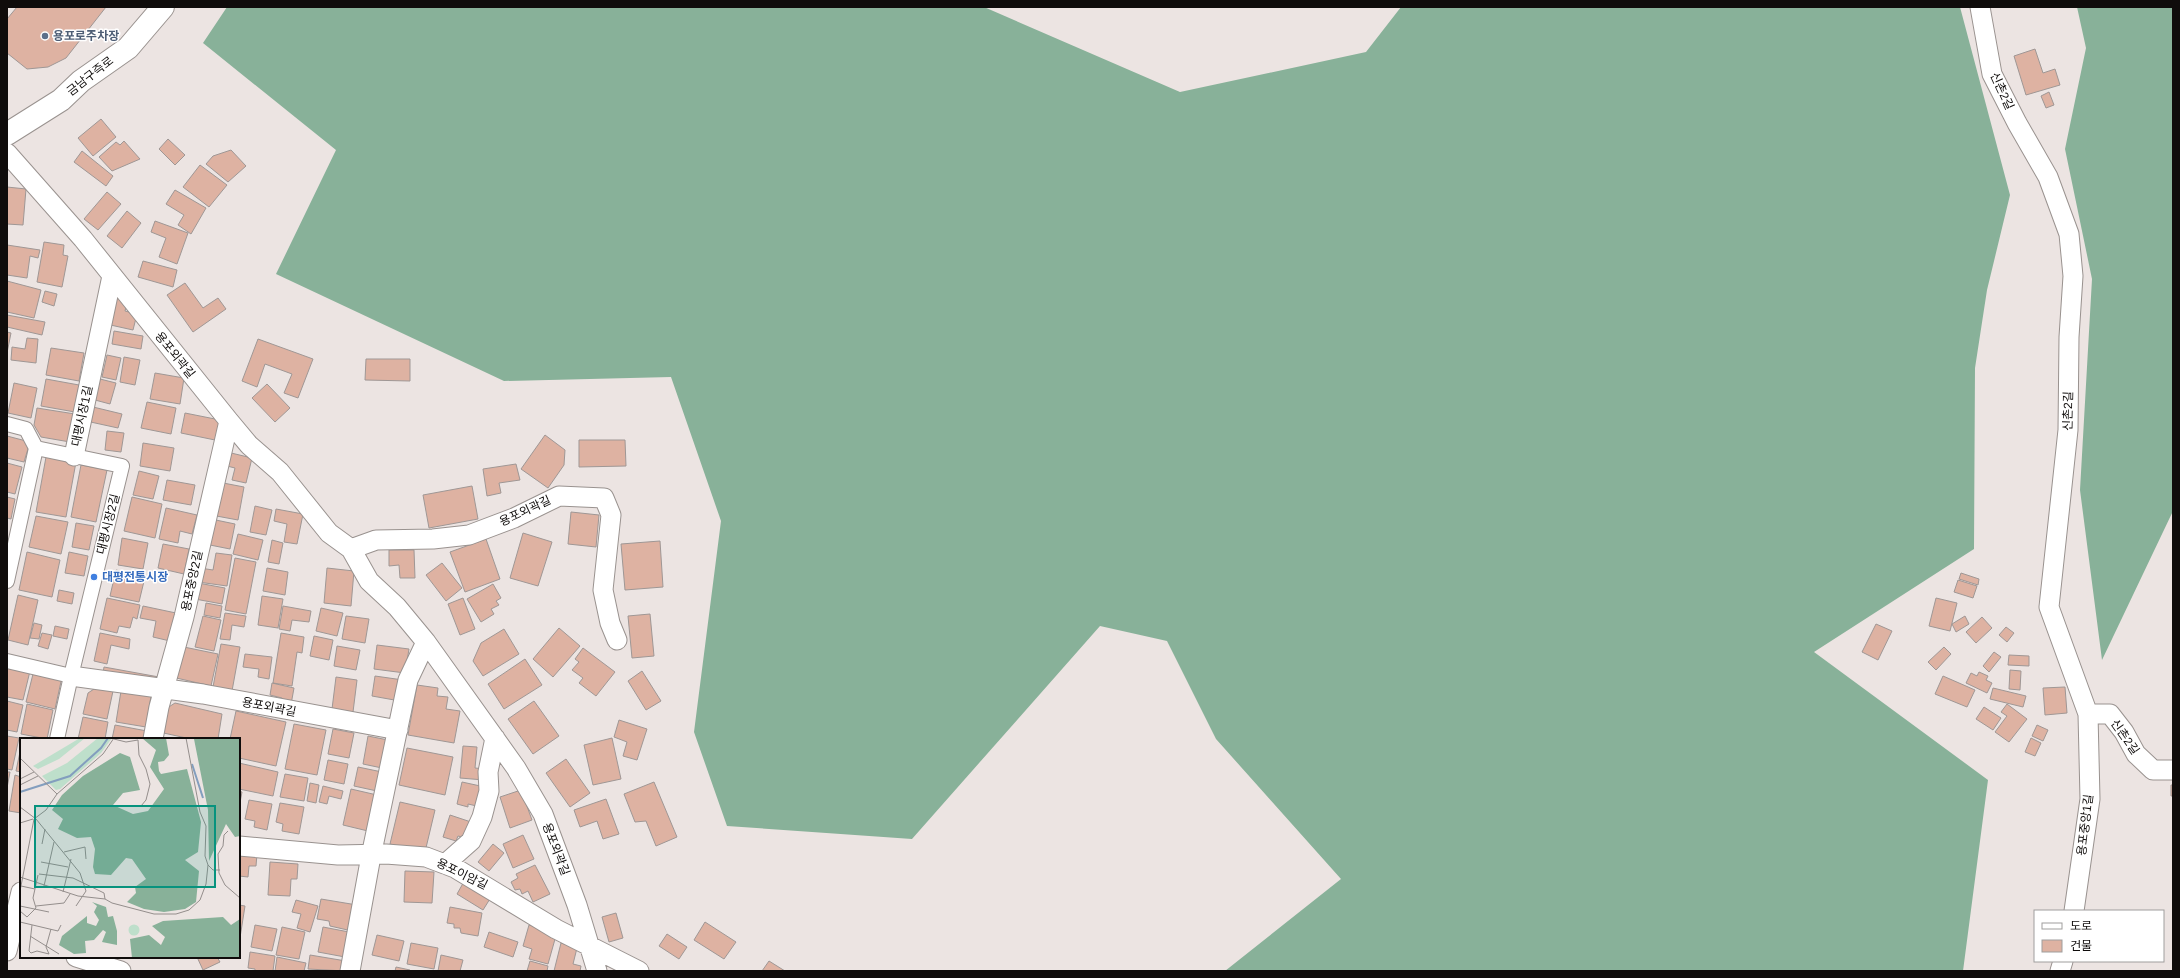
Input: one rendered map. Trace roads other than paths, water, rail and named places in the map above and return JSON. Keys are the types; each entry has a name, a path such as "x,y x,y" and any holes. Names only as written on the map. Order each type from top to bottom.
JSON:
{"main road":[{"name":"금남구즉로","path":"7,134 61,100 81,81 128,48 163,7"}],"street":[{"name":"신촌2길","path":"1980,7 1992,74 2017,123 2048,176 2069,234 2073,276 2069,337 2068,430 2049,607 2088,714 2110,714 2124,732 2136,754 2153,770 2173,770"},
{"name":"용포외곽길","path":"7,153 83,239 249,445 280,472 329,533 351,549 369,581 397,607 426,642 516,768 543,814 591,947 597,971"},
{"name":"대평시장1길","path":"36,448 74,456 112,276"},
{"name":"용포중앙2길","path":"153,738 184,617 229,421"},
{"path":"7,424 26,429 36,448 7,580"},
{"name":"대평시장2길","path":"57,738 122,466 74,456"},
{"name":"용포외곽길","path":"351,549 376,540 433,539 469,536 514,518 560,496 604,498 611,515 603,590 610,623 617,640"},
{"path":"350,971 371,856 408,680 426,642"},
{"path":"7,661 71,676"},
{"name":"용포외곽길","path":"71,676 165,688 398,730"},
{"name":"용포중앙1길","path":"2074,910 2090,798 2088,714"},
{"path":"445,864 471,841 482,818 489,791 488,772 495,738"},
{"name":"용포이암길","path":"240,846 338,855 371,856 386,854 426,857 445,864 482,883 556,929 639,971"},
{"path":"11,941 20,897"},
{"path":"80,958 111,965"}],"place":[{"name":"용포로주차장","path":"45,36"},
{"name":"대평전통시장","path":"94,577"}]}
